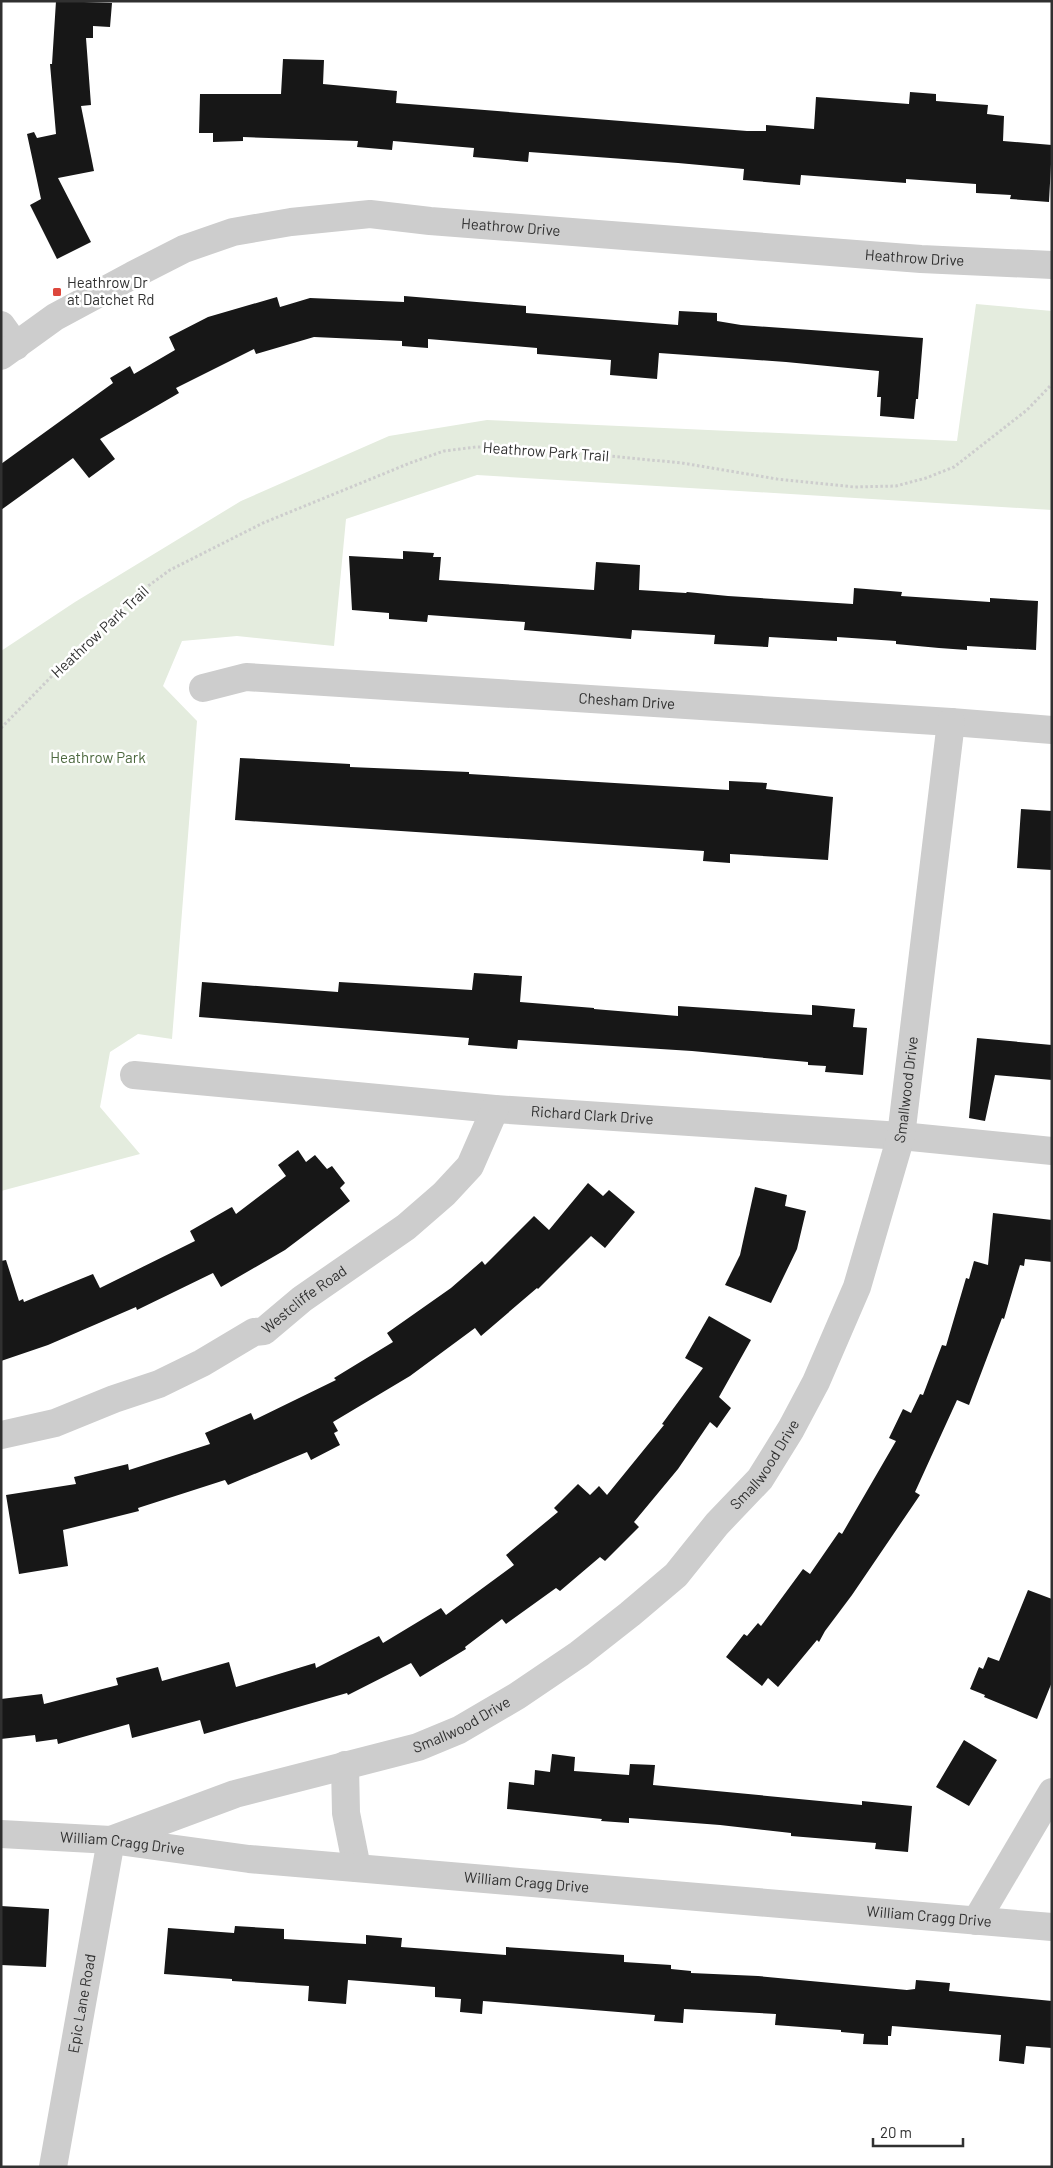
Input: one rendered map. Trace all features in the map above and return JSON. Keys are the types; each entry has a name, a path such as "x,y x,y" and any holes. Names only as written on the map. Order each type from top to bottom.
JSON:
{"street":[{"name":"Heathrow Drive","path":"6,342 184,249 233,232 291,222 370,214 430,221 921,259 1052,265"},
{"name":"Chesham Drive","path":"202,688 246,677 1052,730"},
{"name":"Smallwood Drive","path":"111,1840 235,1794 418,1747 459,1730 517,1696 579,1654 676,1575 717,1524 760,1479 791,1429 816,1382 857,1287 901,1136 951,722"},
{"name":"Richard Clark Drive","path":"134,1075 495,1109 901,1136 1052,1151"},
{"name":"Westcliffe Road","path":"1,1435 55,1422 114,1398 159,1384 202,1363 254,1332 264,1331 302,1299 406,1226 444,1194 470,1166 495,1109"},
{"path":"346,1765 346,1813 357,1868"},
{"path":"976,1921 1052,1792"},
{"name":"William Cragg Drive","path":"1,1834 111,1840 249,1859 1052,1928"},
{"name":"Epic Lane Road","path":"53,2167 111,1840"}],"path":[{"name":"Heathrow Park Trail","path":"1,728 104,624 133,597 170,570 263,523 410,463 444,452 476,447 515,447 682,463 786,480 854,487 896,486 926,478 954,467 1027,410 1052,384"}],"green space":[{"name":"Heathrow Park","path":"976,304 1052,311 1052,510 477,475 346,519 334,646 237,636 182,641 163,686 197,721 172,1039 138,1034 110,1052 100,1107 140,1154 1,1191 1,651 75,602 241,501 389,436 487,420 957,441"}],"building":[{"path":"56,1 112,3 110,27 93,26 93,38 86,38 91,105 81,106 94,171 58,178 91,242 57,259 30,205 41,199 27,134 34,132 37,138 56,134 50,64 52,64"},
{"path":"283,59 324,60 323,84 397,91 396,103 747,131 766,131 766,125 814,129 816,97 909,104 910,92 936,94 936,101 988,105 987,114 1004,116 1003,141 1052,145 1049,202 1010,199 1011,195 976,193 976,184 906,179 906,183 801,175 800,185 743,180 744,169 678,163 529,152 528,162 473,157 474,148 393,141 392,150 357,147 358,141 243,137 243,141 213,142 213,133 199,133 200,94 281,94"},
{"path":"404,296 526,306 526,313 678,325 679,311 717,313 717,321 741,325 923,338 918,399 916,399 914,419 880,416 881,397 877,397 879,371 659,353 657,379 610,375 611,360 537,354 537,348 428,339 428,348 402,346 402,341 314,337 256,354 254,349 176,388 179,393 100,439 115,459 89,478 73,458 1,510 1,464 113,383 110,378 130,366 134,374 175,350 169,337 208,317 277,297 280,307 310,298 404,302"},
{"path":"403,551 434,553 433,557 441,557 439,580 594,590 596,562 640,565 639,590 853,604 854,588 902,592 901,596 990,602 990,598 1038,601 1036,650 967,646 967,650 896,644 896,641 837,637 837,641 769,637 768,647 714,644 715,635 632,630 631,639 524,630 525,622 428,615 427,622 389,619 389,613 352,610 349,556 403,559"},
{"path":"240,758 350,764 350,767 469,772 469,774 729,790 729,781 767,783 766,789 833,797 828,860 730,854 730,863 703,861 704,851 235,820"},
{"path":"1021,809 1052,811 1052,870 1017,868"},
{"path":"474,973 522,976 520,1002 594,1009 678,1016 678,1006 812,1015 812,1005 855,1009 853,1027 867,1028 863,1075 825,1072 826,1066 808,1065 808,1062 692,1051 518,1040 517,1049 468,1045 469,1038 199,1017 202,982 338,992 339,982 472,990"},
{"path":"977,1038 1052,1045 1052,1080 995,1075 985,1121 969,1118"},
{"path":"298,1150 306,1162 315,1155 327,1169 332,1166 345,1183 340,1188 350,1201 285,1250 221,1287 213,1273 137,1310 136,1307 48,1345 1,1361 1,1261 6,1260 19,1301 23,1299 24,1302 93,1274 100,1288 195,1241 190,1231 230,1208 232,1207 236,1214 286,1176 278,1165"},
{"path":"588,1183 603,1196 609,1190 635,1212 605,1248 591,1236 538,1289 481,1336 475,1328 410,1376 333,1422 338,1431 334,1433 340,1445 311,1460 307,1452 228,1485 225,1480 138,1508 139,1511 63,1530 68,1566 19,1574 6,1495 76,1484 74,1477 128,1464 129,1470 210,1444 205,1433 251,1413 254,1420 336,1380 334,1378 393,1342 387,1333 451,1288 482,1261 485,1265 534,1216 549,1230"},
{"path":"755,1187 787,1195 785,1206 806,1211 797,1249 771,1303 725,1285 740,1255"},
{"path":"993,1213 1052,1220 1052,1262 1025,1259 1024,1266 1020,1265 1004,1319 1002,1318 969,1405 957,1400 915,1492 920,1495 819,1642 817,1640 778,1687 768,1678 762,1686 726,1657 744,1634 747,1636 758,1623 761,1626 803,1569 810,1574 839,1532 842,1534 896,1441 889,1438 903,1409 911,1413 920,1394 923,1395 942,1345 946,1346 966,1278 969,1279 974,1261 988,1265"},
{"path":"709,1316 751,1340 719,1397 731,1408 717,1428 710,1422 678,1469 634,1522 639,1527 605,1561 600,1557 560,1591 556,1588 506,1624 502,1619 465,1647 466,1649 420,1677 411,1663 348,1695 347,1693 204,1734 200,1720 132,1738 129,1724 58,1744 57,1739 36,1742 35,1735 1,1739 1,1699 42,1694 44,1704 118,1685 116,1678 158,1667 162,1681 229,1662 236,1687 315,1663 316,1668 379,1636 383,1643 441,1608 446,1615 514,1565 506,1555 558,1512 554,1508 578,1484 590,1495 599,1486 607,1495 664,1425 662,1424 703,1368 685,1358"},
{"path":"1028,1590 1052,1599 1052,1682 1037,1719 984,1697 985,1695 970,1689 979,1667 983,1669 988,1657 999,1661"},
{"path":"964,1740 997,1760 969,1806 936,1787"},
{"path":"552,1754 575,1757 574,1771 629,1775 630,1764 655,1765 653,1785 862,1805 862,1801 912,1806 908,1852 875,1849 876,1843 791,1836 791,1833 720,1825 629,1818 629,1823 601,1821 602,1819 507,1809 509,1782 534,1785 535,1770 550,1772"},
{"path":"1,1906 49,1909 46,1967 1,1965"},
{"path":"235,1926 284,1929 284,1939 366,1944 366,1935 402,1938 401,1947 506,1955 506,1947 624,1955 624,1962 671,1965 671,1969 691,1971 691,1973 758,1976 907,1990 915,1989 916,1980 950,1983 949,1991 1052,2001 1052,2048 1026,2046 1024,2064 999,2061 1001,2035 892,2026 891,2036 888,2036 888,2045 863,2044 864,2034 841,2032 841,2030 775,2025 776,2014 684,2009 683,2023 654,2021 655,2015 483,2001 482,2014 460,2012 461,1999 435,1997 435,1987 348,1980 346,2004 308,2001 309,1986 164,1974 168,1928 234,1933"}],"place":[{"name":"Heathrow Dr at Datchet Rd","path":"57,292"}]}
